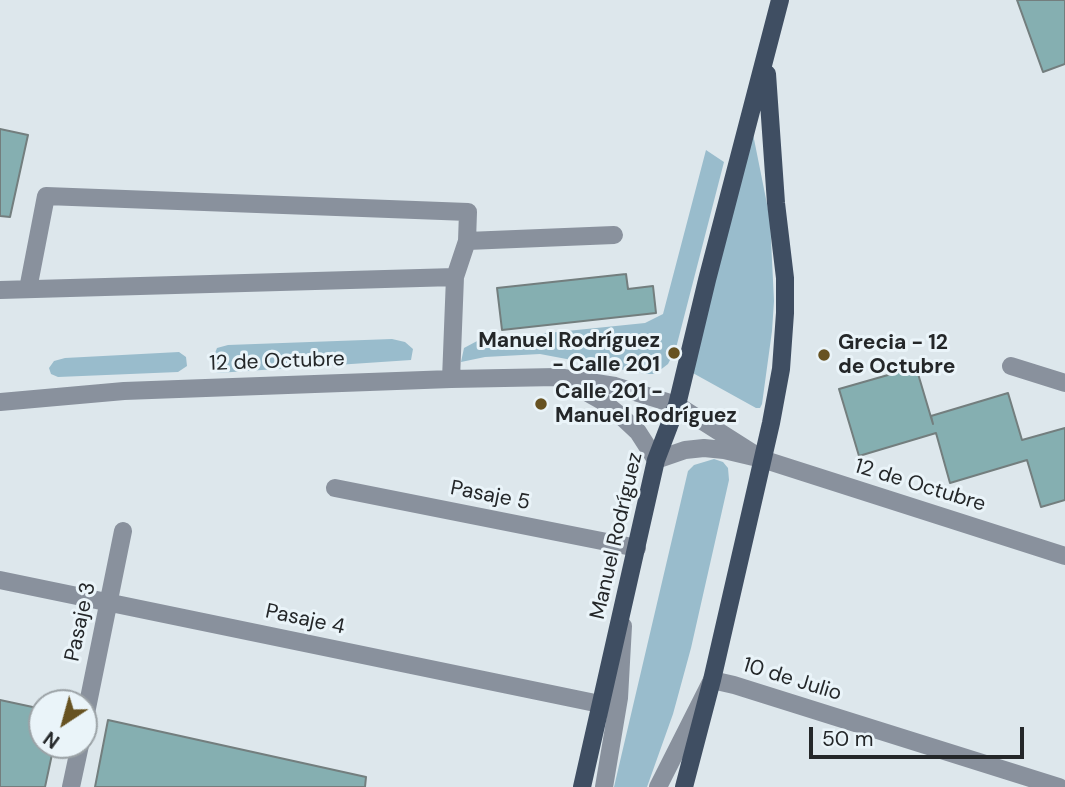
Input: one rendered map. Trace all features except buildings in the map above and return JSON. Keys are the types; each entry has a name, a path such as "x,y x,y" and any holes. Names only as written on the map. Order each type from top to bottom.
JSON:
{"main road":[{"name":"Manuel Rodríguez","path":"582,787 656,460 677,405 706,280 780,0"},
{"name":"Manuel Rodríguez","path":"684,787 712,680 781,369 785,278 768,111 767,53"}],"street":[{"path":"28,289 46,196 468,212 467,241 455,278 451,379"},
{"path":"467,241 614,235"},
{"path":"0,290 455,278"},
{"path":"1011,366 1065,383"},
{"name":"12 de Octubre","path":"557,377 580,388 622,417 644,441 656,460 685,450 724,450 762,459 1065,556"},
{"name":"12 de Octubre","path":"0,402 124,391 557,377 615,386 677,405 762,459"},
{"name":"Pasaje 5","path":"335,488 636,548"},
{"name":"Pasaje 3","path":"91,689 123,531"},
{"name":"Pasaje 4","path":"0,580 600,704"},
{"path":"604,787 619,698 624,601"},
{"path":"658,787 712,680"},
{"name":"10 de Julio","path":"712,680 1059,787"},
{"path":"71,787 76,759"}],"shaded area":[{"path":"753,134 770,219 774,301 760,408 691,372"},
{"path":"706,150 724,162 676,348 668,364 655,374 646,374 540,354 485,357 461,362 464,348 479,340 645,323 663,314"},
{"path":"392,339 405,342 413,349 411,360 217,373 213,368 217,348 228,345"},
{"path":"179,352 186,357 187,366 178,372 58,377 51,374 49,368 54,361 65,358"},
{"path":"714,459 723,462 728,468 729,480 691,648 673,714 647,787 614,787 688,471 694,465"}],"place":[{"name":"Manuel Rodríguez - Calle 201","path":"674,353"},
{"name":"Grecia - 12 de Octubre","path":"824,355"},
{"name":"Calle 201 - Manuel Rodríguez","path":"541,404"}]}
